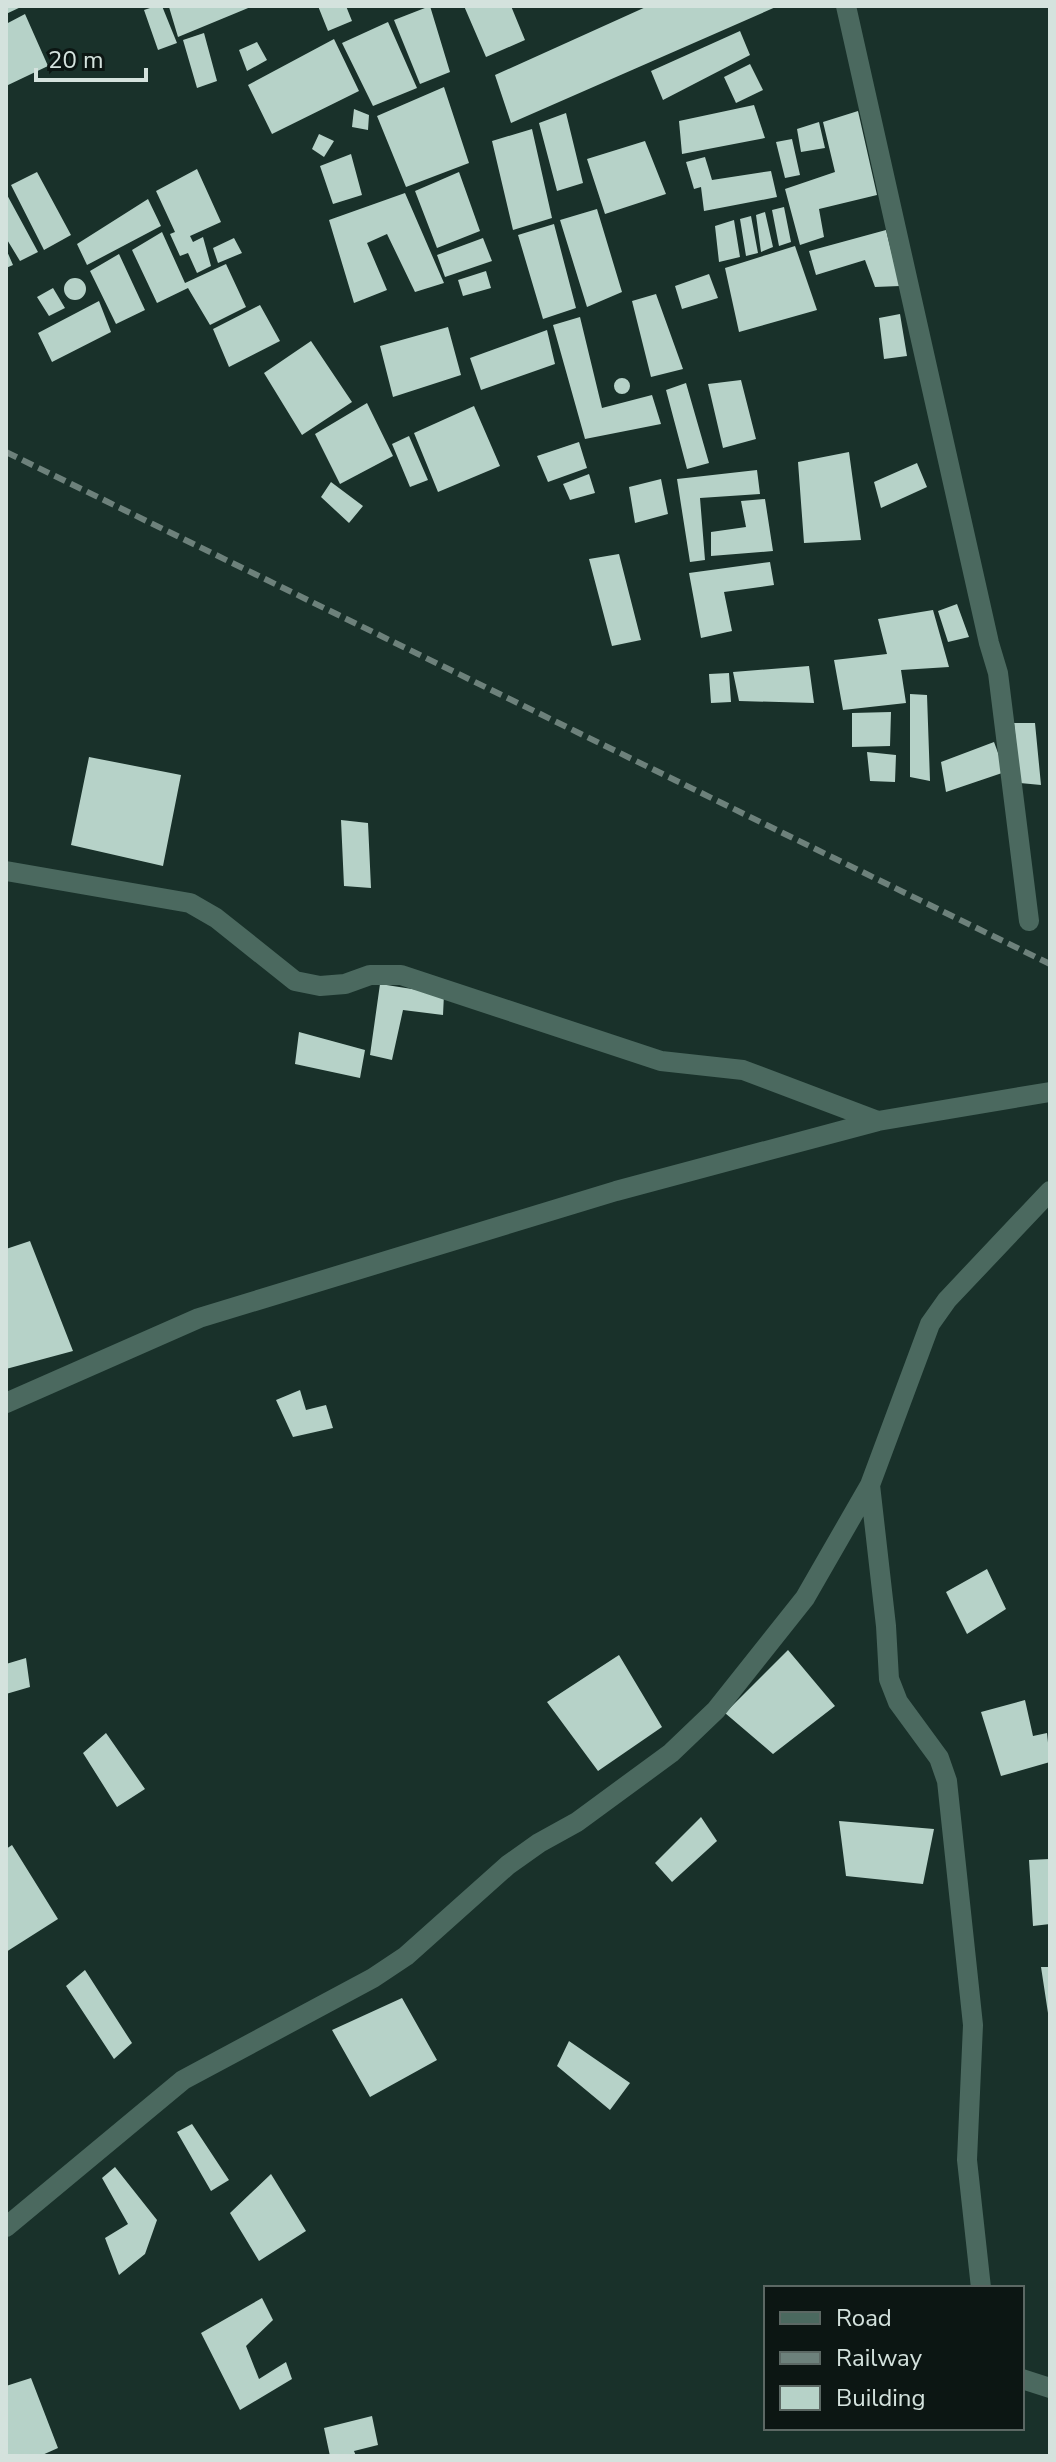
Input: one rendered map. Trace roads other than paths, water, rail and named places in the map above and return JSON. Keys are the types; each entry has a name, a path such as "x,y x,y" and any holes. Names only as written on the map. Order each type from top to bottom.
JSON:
{"street":[{"path":"846,6 998,673 1029,921"},
{"path":"6,871 190,903 216,918 295,981 320,986 345,984 370,975 401,975 661,1061 743,1070 878,1121"},
{"path":"6,1403 199,1318 616,1191 878,1121 1050,1092"},
{"path":"6,2227 183,2080 406,1956 508,1865 577,1822 671,1753 716,1710 805,1598 870,1485 930,1324 947,1300 1050,1191"},
{"path":"870,1485 889,1679 898,1702 939,1758 947,1781 973,2025 967,2160 981,2286"},
{"path":"1024,2380 1050,2388"}],"railway":[{"path":"6,452 1050,964"}]}
